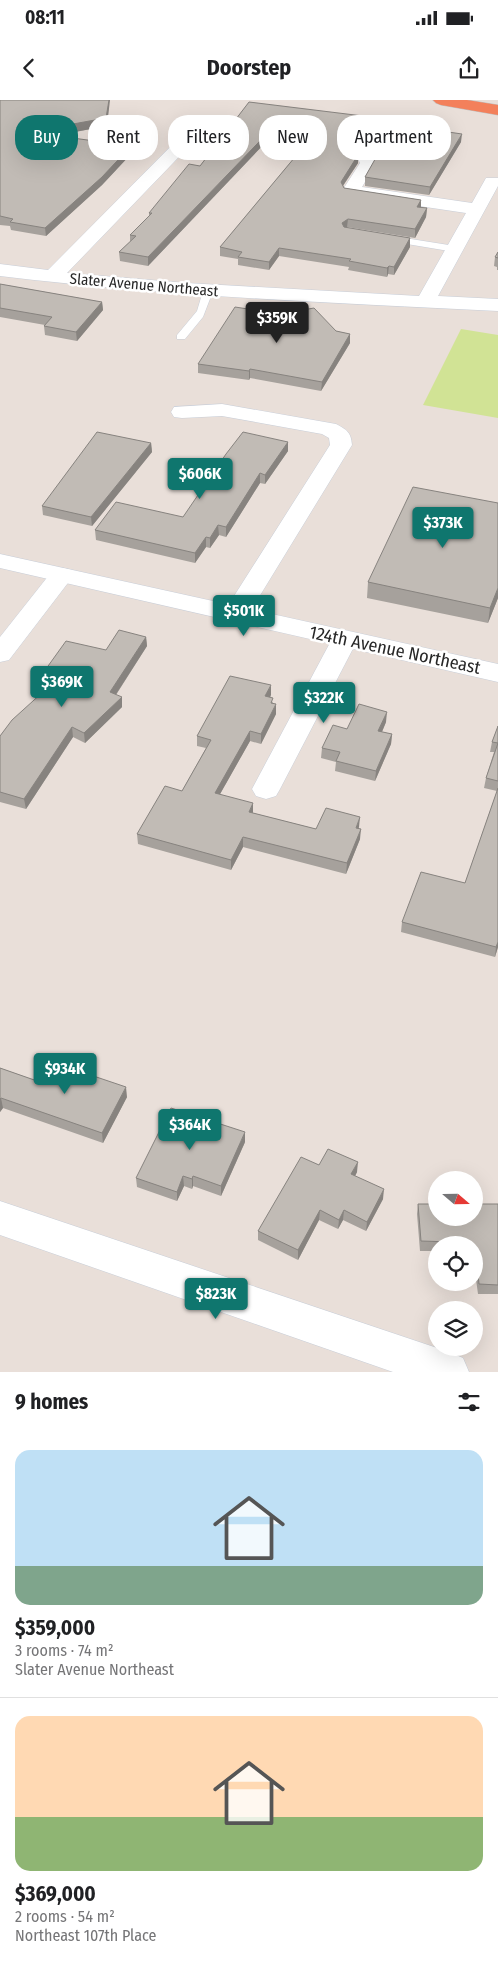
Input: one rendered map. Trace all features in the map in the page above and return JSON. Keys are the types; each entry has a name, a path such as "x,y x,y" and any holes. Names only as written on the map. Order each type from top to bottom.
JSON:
{"highway":[{"path":"442,100 498,110"}],"street":[{"path":"52,277 168,159"},
{"path":"367,160 368,163 351,190 477,209"},
{"path":"426,301 492,182"},
{"name":"Slater Avenue Northeast","path":"0,270 52,277 208,291 498,305"},
{"path":"182,412 222,410 243,412 328,429 340,436 341,445 236,615"},
{"name":"124th Avenue Northeast","path":"0,561 498,673"},
{"path":"0,654 62,575"},
{"path":"266,790 345,639"},
{"path":"0,1218 449,1372"}],"lane":[{"path":"386,238 456,249"},
{"path":"180,337 197,320 205,308 208,291"}],"green space":[{"path":"461,329 498,335 498,418 423,405"}],"building":[{"path":"0,100 109,100 106,115 88,115 88,121 78,123 78,115 15,115 15,160 78,160 78,139 88,140 88,160 118,160 102,177 45,228 10,222 13,219 0,216"},
{"path":"249,102 355,115 337,115 337,160 355,160 341,182 344,188 421,200 417,207 427,208 415,229 348,219 342,223 344,227 410,238 394,267 389,266 387,268 349,261 351,259 279,248 269,262 238,257 242,252 220,247 292,160 327,160 327,115 259,115 259,142 249,152 249,115 239,115"},
{"path":"451,132 462,134 451,152"},
{"path":"205,160 242,160 148,257 119,252 136,236 130,235 152,213 149,213 189,164 200,166"},
{"path":"375,160 446,160 430,187 365,177"},
{"path":"0,284 102,302 76,332 44,326 52,317 0,308"},
{"path":"235,307 280,314 314,308 336,331 350,334 322,382 250,369 249,371 198,364"},
{"path":"97,432 151,443 91,517 42,506"},
{"path":"243,432 288,442 265,475 260,473 226,527 218,525 210,538 206,537 195,553 95,530 116,502 183,517"},
{"path":"413,487 498,503 498,588 490,608 368,582"},
{"path":"119,630 146,637 110,692 122,697 84,733 72,727 24,799 0,792 0,736 12,720 44,691 33,687 66,641 106,650"},
{"path":"230,676 271,685 265,696 273,698 271,703 276,704 261,734 250,731 215,793 253,803 249,812 316,829 326,808 360,817 356,828 361,829 347,863 243,837 231,860 137,834 165,786 182,791 211,740 197,736"},
{"path":"359,704 387,712 378,731 392,734 376,771 336,761 340,752 322,748 333,725 347,729"},
{"path":"498,726 498,743 492,742"},
{"path":"498,743 498,781 486,778"},
{"path":"498,788 498,942 496,947 402,922 421,872 465,883"},
{"path":"52,1062 126,1087 102,1133 0,1099 0,1068 40,1082"},
{"path":"171,1108 245,1132 221,1186 193,1176 192,1179 183,1176 177,1192 136,1178"},
{"path":"328,1149 358,1162 351,1174 384,1189 367,1222 344,1210 339,1220 320,1210 298,1250 258,1231 301,1157 319,1165"},
{"path":"418,1204 428,1204 428,1226 483,1226 483,1204 498,1204 498,1285 483,1284 483,1236 428,1236 428,1241 421,1241"}]}
